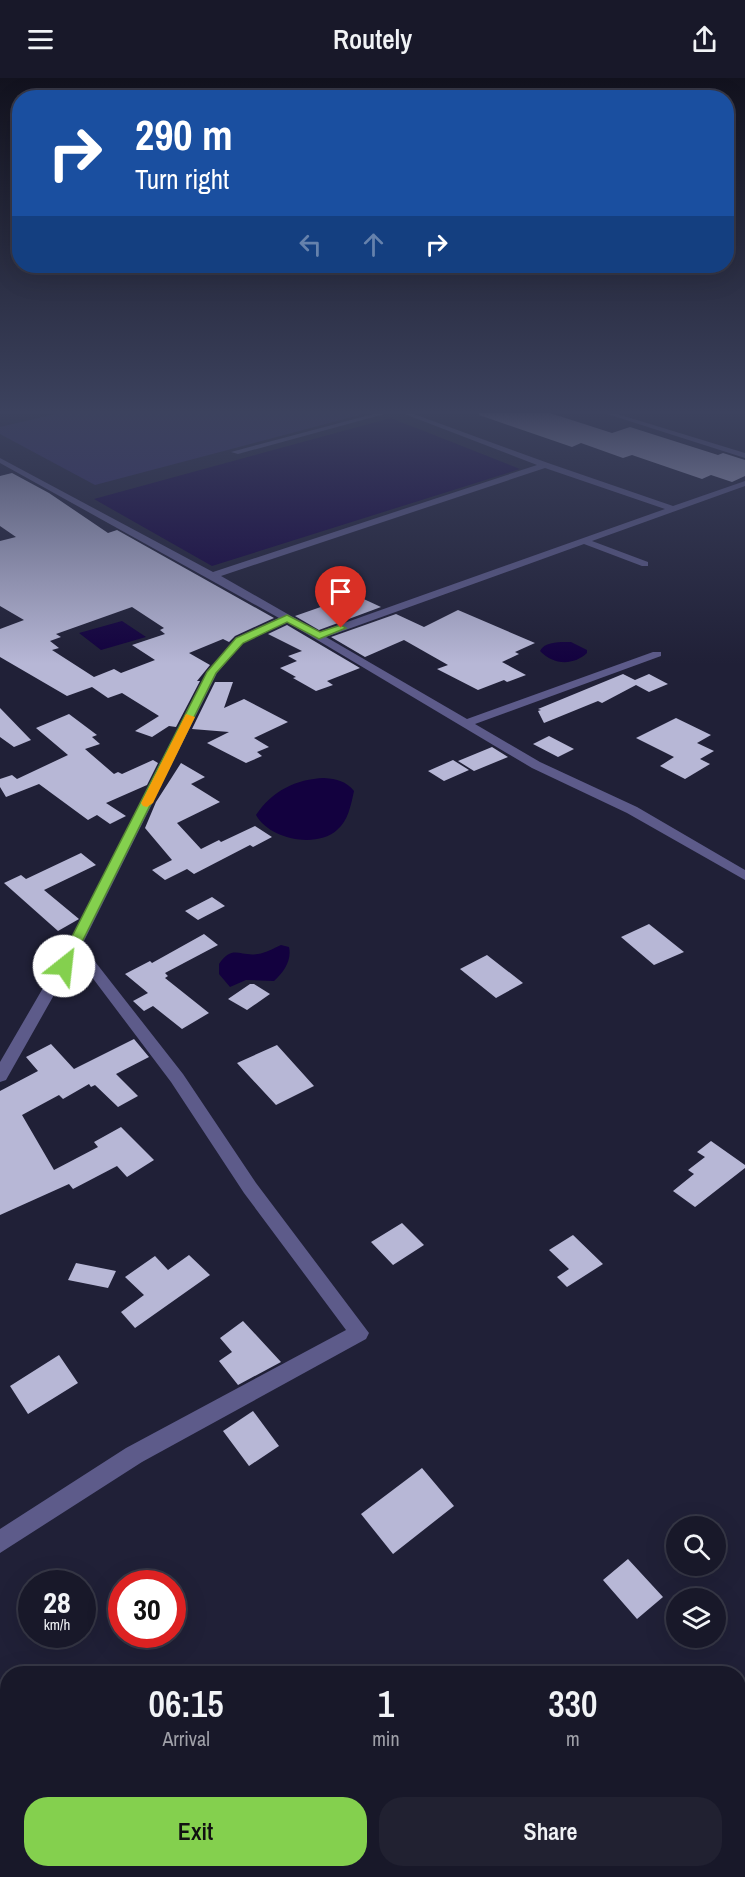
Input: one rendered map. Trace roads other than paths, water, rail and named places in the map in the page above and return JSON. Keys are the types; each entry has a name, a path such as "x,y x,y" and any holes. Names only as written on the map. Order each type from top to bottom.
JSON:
{"street":[{"path":"69,497 319,636 536,765 632,810 745,876"},
{"path":"212,576 449,497"},
{"path":"639,497 674,509"},
{"path":"319,636 707,497"},
{"path":"584,541 645,564"},
{"path":"0,1076 75,945 212,672 240,640 287,618"},
{"path":"464,724 657,654"},
{"path":"0,1542 134,1455 359,1333 250,1188 177,1078 75,945"}]}
